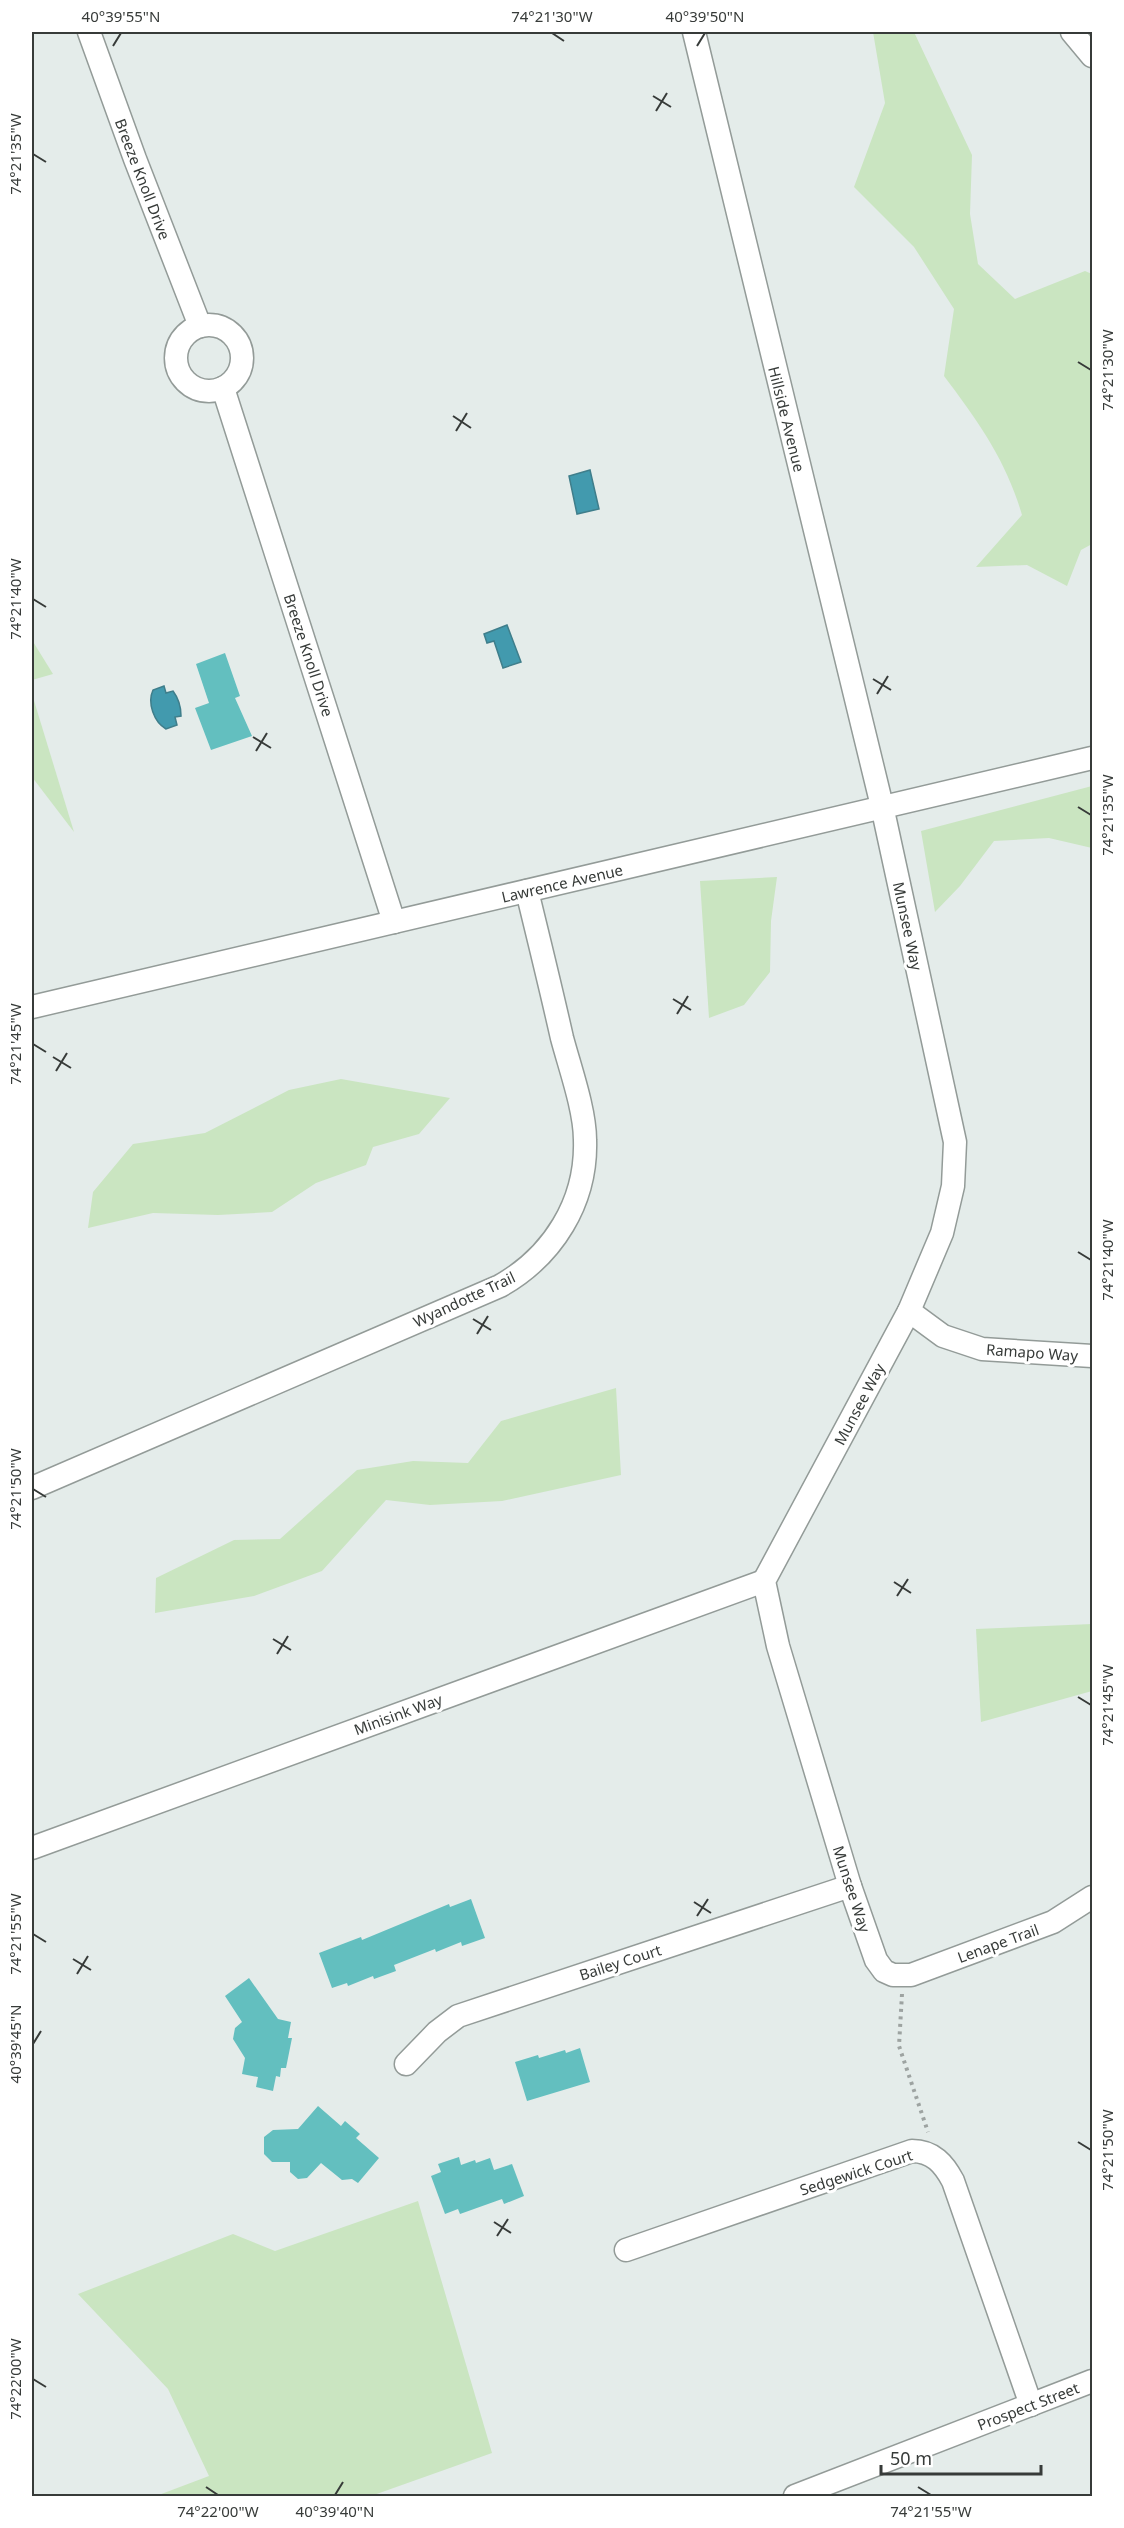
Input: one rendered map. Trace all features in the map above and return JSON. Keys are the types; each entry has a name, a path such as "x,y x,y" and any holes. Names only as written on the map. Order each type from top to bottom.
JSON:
{"street":[{"name":"Breeze Knoll Drive","path":"89,32 135,159 200,326"},
{"name":"Hillside Avenue","path":"694,32 882,806"},
{"path":"1072,32 1092,56"},
{"path":"211,324 232,333 242,353 242,364 231,382 213,391 192,387 178,371 176,361 181,339 189,331 200,326 211,324"},
{"name":"Breeze Knoll Drive","path":"223,388 394,922"},
{"name":"Lawrence Avenue","path":"32,1007 1092,758"},
{"name":"Munsee Way","path":"882,806 955,1142 953,1186 942,1233 909,1311 764,1581 778,1646 850,1886 876,1960 884,1971 901,1976"},
{"name":"Wyandotte Trail","path":"32,1488 500,1286 514,1278 546,1250 568,1219 580,1189 585,1141 527,891"},
{"name":"Ramapo Way","path":"909,1311 943,1336 982,1349 1092,1356"},
{"name":"Minisink Way","path":"32,1848 764,1581"},
{"name":"Bailey Court","path":"406,2064 437,2032 458,2016 850,1886"},
{"name":"Lenape Trail","path":"901,1976 911,1975 1053,1922 1092,1897"},
{"name":"Sedgewick Court","path":"626,2250 912,2151 924,2151 937,2158 953,2181 1031,2405"},
{"name":"Prospect Street","path":"795,2496 1092,2381"}],"path":[{"path":"901,1976 899,2046 937,2158"}],"green space":[{"path":"873,32 914,32 972,155 970,214 978,264 1015,299 1085,271 1092,274 1092,544 1081,550 1067,586 1027,565 976,567 1022,515 1008,476 990,442 944,376 954,309 914,247 854,187 885,103"},
{"path":"32,640 53,674 32,680"},
{"path":"32,694 74,832 32,777"},
{"path":"1092,786 1092,848 1049,838 994,841 960,886 935,912 921,831"},
{"path":"777,877 771,921 770,972 744,1005 709,1018 700,881"},
{"path":"341,1079 450,1098 419,1134 373,1147 366,1165 316,1183 272,1212 218,1215 153,1213 88,1228 93,1192 133,1144 205,1133 289,1090"},
{"path":"616,1388 621,1475 502,1501 430,1505 386,1500 322,1571 254,1596 155,1613 156,1578 234,1540 280,1539 357,1470 413,1461 468,1463 501,1421"},
{"path":"1092,1624 1092,1691 981,1722 976,1629"},
{"path":"418,2201 492,2453 371,2496 156,2496 209,2476 168,2389 78,2294 233,2234 275,2251"}],"water":[{"path":"590,470 599,509 577,514 569,476"},
{"path":"507,625 521,662 503,668 494,641 487,643 484,634"},
{"path":"164,686 166,693 173,691 175,694 181,712 181,716 175,717 177,725 166,729 158,722 151,706 153,690"}],"building":[{"path":"225,653 240,696 235,698 252,736 211,750 195,708 209,703 196,664"},
{"path":"471,1899 485,1938 462,1946 461,1942 436,1952 435,1949 394,1965 396,1971 374,1979 373,1976 348,1986 347,1983 332,1988 319,1953 361,1937 362,1940 449,1904 450,1907"},
{"path":"249,1978 278,2019 291,2022 288,2038 292,2038 286,2068 281,2068 280,2077 276,2076 273,2091 256,2087 258,2077 242,2074 245,2058 233,2039 235,2028 242,2022 225,1996"},
{"path":"580,2048 590,2082 527,2101 515,2062 538,2055 539,2058"},
{"path":"318,2106 341,2126 345,2121 360,2134 356,2138 379,2158 358,2183 352,2179 342,2180 321,2163 307,2178 298,2179 290,2172 290,2162 272,2162 264,2154 264,2137 273,2130 298,2129"},
{"path":"459,2157 461,2165 490,2158 494,2170 512,2164 524,2196 504,2204 502,2199 460,2214 458,2209 445,2214 431,2176 441,2172 438,2164"}]}
